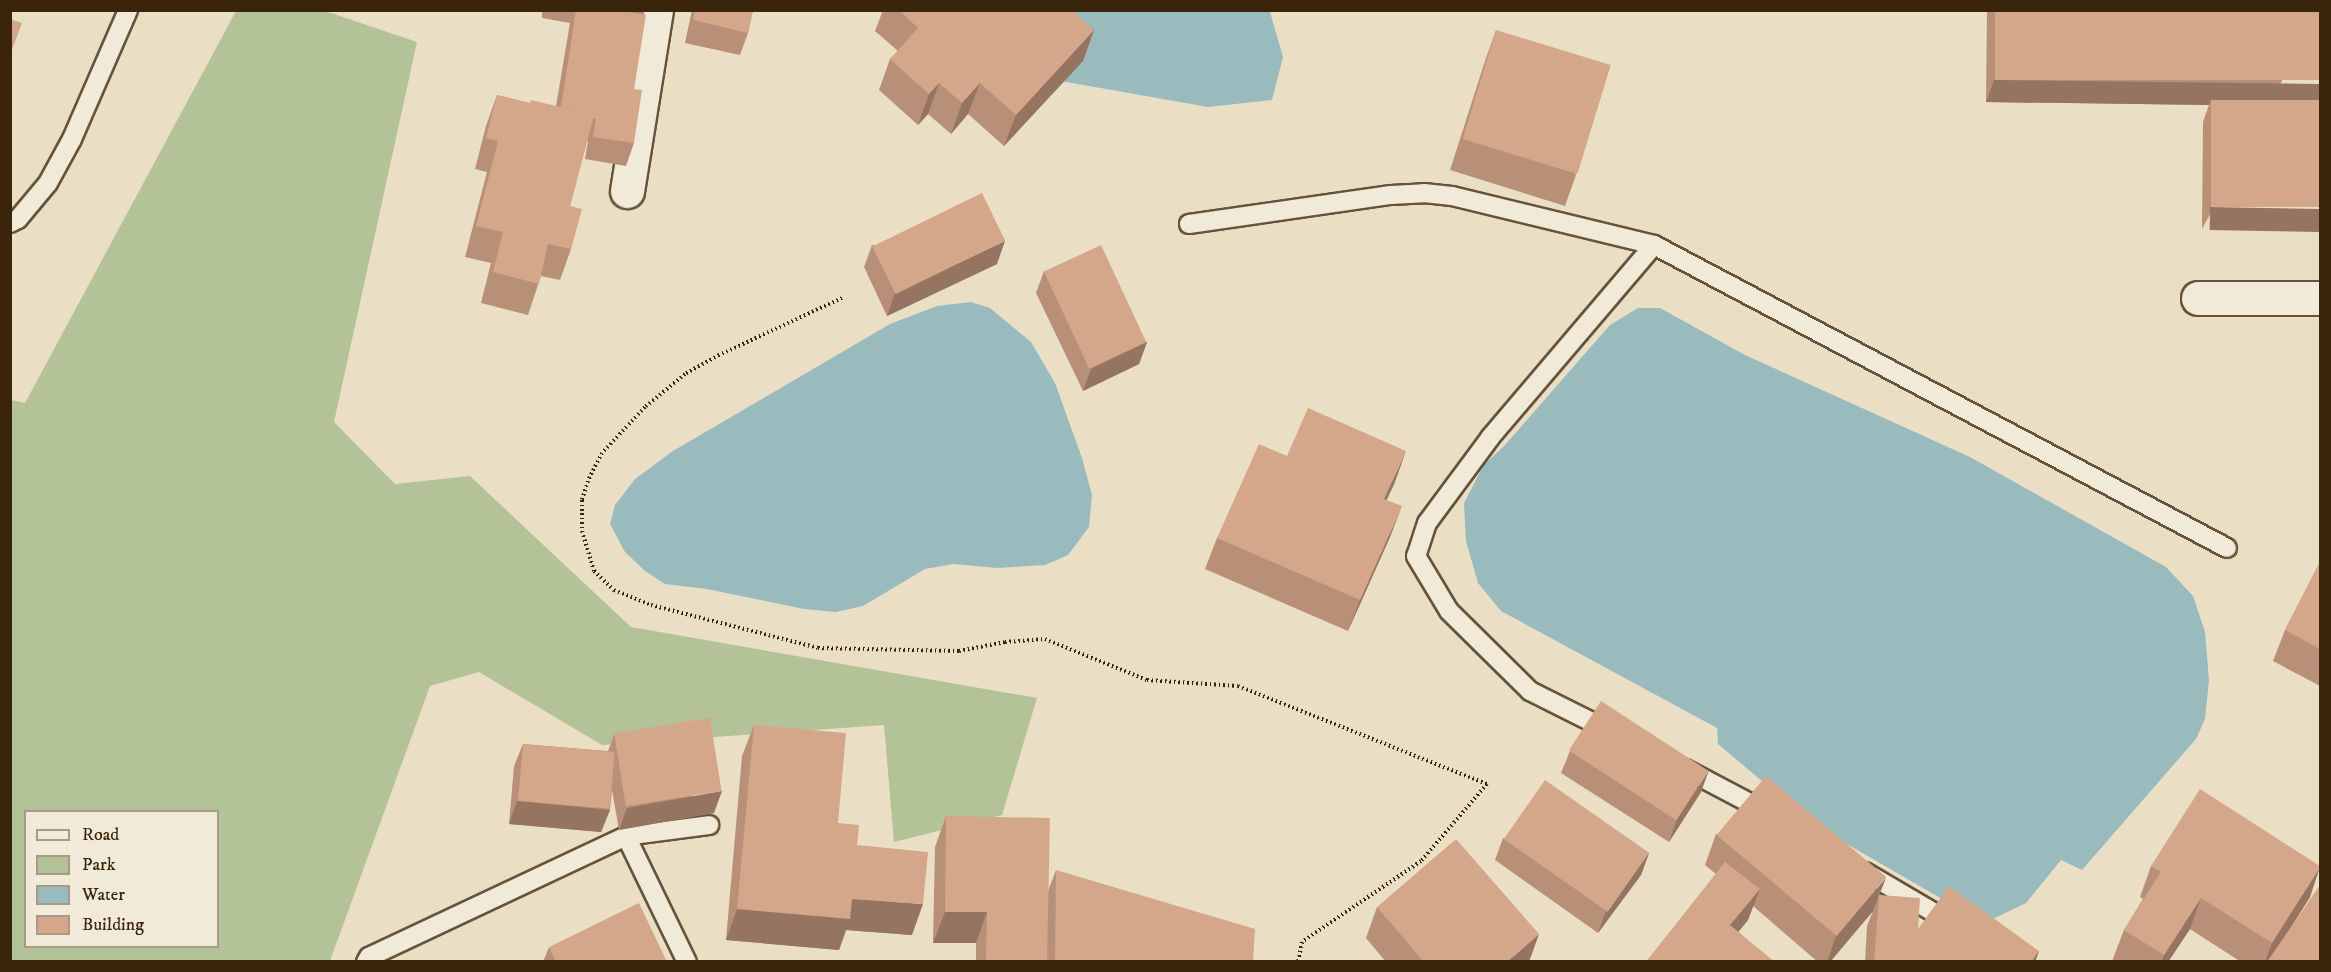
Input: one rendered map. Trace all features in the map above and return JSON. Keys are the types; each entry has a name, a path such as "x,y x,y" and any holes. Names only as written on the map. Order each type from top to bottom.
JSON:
{"street":[{"path":"627,191 656,10"},
{"path":"2198,298 2320,298"}],"lane":[{"path":"10,223 18,219 48,183 72,139 128,10"},
{"path":"1189,224 1391,195 1424,194 1452,196 1654,245 2228,548"},
{"path":"1623,738 1530,691 1449,611 1416,556 1427,523 1490,438 1654,245"},
{"path":"1665,759 1778,819"},
{"path":"366,962 369,957 626,836 709,825"},
{"path":"626,836 687,962"},
{"path":"1848,861 1965,930"}],"path":[{"path":"842,298 778,330 719,355 685,374 645,407 602,453 588,481 582,500 582,531 594,571 614,590 651,605 818,648 959,651 1005,642 1045,639 1147,680 1238,686 1487,784 1421,861 1302,942 1298,962"}],"green space":[{"path":"236,11 325,11 417,42 334,422 395,484 470,476 631,627 1037,698 1002,815 894,842 884,725 602,745 479,672 430,686 330,961 11,962 11,400 25,403"}],"water":[{"path":"1265,10 1270,12 1283,57 1272,100 1208,107 1055,80 1059,11"},
{"path":"971,302 990,308 1031,342 1055,383 1082,458 1092,495 1089,527 1068,555 1045,565 997,568 953,564 925,569 863,606 836,612 804,609 707,589 665,584 645,571 625,552 610,524 615,505 635,479 673,451 890,324 937,306"},
{"path":"1638,308 1660,308 1745,355 1970,457 2166,567 2193,596 2205,632 2209,680 2205,719 2196,739 2082,870 2061,860 2026,903 1993,919 1961,910 1814,825 1718,744 1717,728 1501,611 1478,583 1466,541 1464,503 1483,466 1505,445 1610,325"}],"building":[{"path":"576,10 616,10 646,15 634,89 642,90 634,143 593,137 596,119 593,118 594,115 561,107"},
{"path":"695,10 753,10 748,33 693,20"},
{"path":"899,10 1072,10 1094,30 1016,115 980,83 962,103 939,83 929,94 890,59 918,28"},
{"path":"1995,10 2320,10 2320,80 1995,80"},
{"path":"10,19 22,23 10,55"},
{"path":"1496,30 1611,65 1577,174 1463,139"},
{"path":"497,95 530,103 531,100 594,115 570,206 582,209 571,249 548,244 539,284 493,272 503,232 476,226 498,141 486,138"},
{"path":"2211,100 2320,100 2320,207 2211,207"},
{"path":"982,193 1005,241 896,294 872,246"},
{"path":"1101,245 1146,342 1089,369 1044,272"},
{"path":"1308,408 1406,451 1384,499 1402,506 1360,600 1217,538 1259,444 1287,456"},
{"path":"2320,562 2320,649 2285,630"},
{"path":"1601,701 1708,771 1676,820 1569,750"},
{"path":"710,718 722,791 626,806 614,733"},
{"path":"754,725 846,733 838,823 859,825 857,845 928,852 923,904 852,899 850,919 737,909"},
{"path":"523,744 615,752 610,809 518,801"},
{"path":"1766,776 1886,877 1837,936 1717,835"},
{"path":"1545,780 1649,853 1608,912 1504,839"},
{"path":"2200,789 2320,866 2272,943 2201,898 2164,955 2124,930 2161,872 2151,866"},
{"path":"946,816 1050,818 1047,962 986,962 987,912 945,912"},
{"path":"1456,839 1539,934 1507,962 1424,962 1377,907"},
{"path":"1725,862 1760,889 1730,925 1775,962 1646,962"},
{"path":"1056,870 1255,929 1253,962 1055,962"},
{"path":"2320,885 2320,962 2267,962"},
{"path":"1949,886 2039,951 2031,962 1920,962 1916,959 1916,962 1874,962 1879,895 1920,898 1918,929"},
{"path":"639,903 667,962 556,962 549,947"}]}
